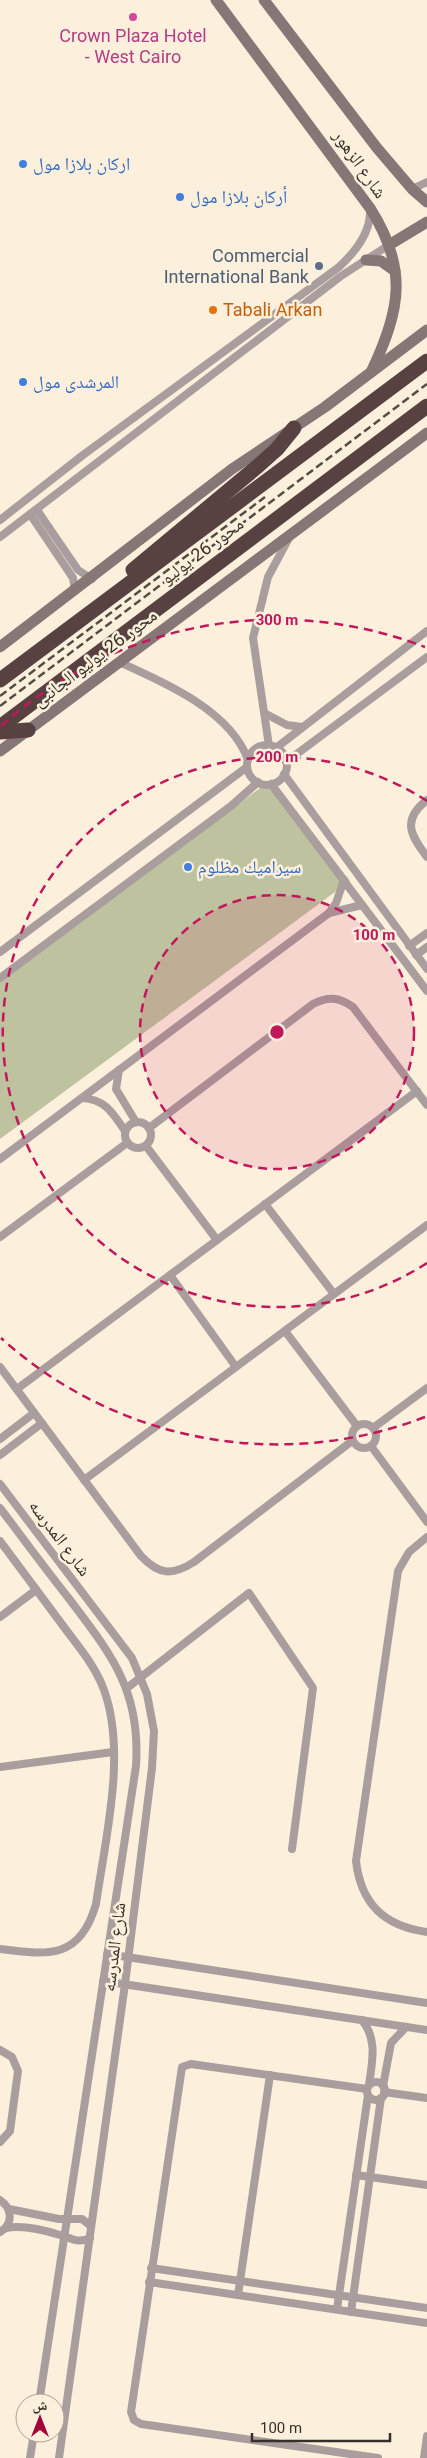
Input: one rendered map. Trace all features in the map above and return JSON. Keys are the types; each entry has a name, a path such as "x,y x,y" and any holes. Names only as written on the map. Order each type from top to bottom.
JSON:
{"highway":[{"name":"محور 26 يوليو","path":"0,680 427,361"},
{"name":"محور 26 يوليو","path":"0,727 425,408"},
{"path":"114,595 134,568 263,462 294,428"},
{"path":"0,732 28,730"}],"main road":[{"name":"شارع الزهور","path":"216,0 370,208 389,245 395,270 396,297 392,324 371,373"},
{"name":"شارع الزهور","path":"264,0 376,148 412,189 427,202"},
{"path":"389,245 427,222"},
{"path":"366,260 381,261 395,270"},
{"path":"0,647 92,579 239,464 294,428 427,330"},
{"name":"محور 26 يوليو الجانبى","path":"0,751 427,432"}],"street":[{"path":"412,189 427,182"},
{"path":"0,520 89,451 346,261 367,230 370,208"},
{"path":"0,537 342,276 389,245"},
{"path":"89,451 99,462"},
{"path":"33,512 78,570 92,579"},
{"path":"33,512 73,578 75,591"},
{"path":"273,747 261,700 253,638 268,577 293,532"},
{"path":"0,952 248,764 256,749 273,747 302,727 427,631"},
{"path":"286,762 427,657"},
{"path":"119,662 168,686 227,725 240,740 253,779 258,782 271,784 427,991"},
{"path":"266,714 287,725 302,727"},
{"path":"271,784 284,774 286,762 281,751 273,747"},
{"path":"284,774 427,969"},
{"path":"0,978 216,818 258,782"},
{"path":"427,800 415,811 411,829 415,841 427,857"},
{"path":"292,812 305,803"},
{"path":"329,913 338,897 344,880"},
{"path":"0,1159 329,913 362,905"},
{"path":"409,946 427,933"},
{"path":"416,955 427,946"},
{"path":"149,1128 323,999 339,999 353,1007 427,1105"},
{"path":"119,1070 116,1079 116,1089 119,1098 136,1122 143,1123 149,1128 151,1137 146,1146 138,1149 127,1143"},
{"path":"17,1389 417,1091"},
{"path":"82,1098 100,1101 108,1106 125,1131 127,1143"},
{"path":"108,1106 119,1098"},
{"path":"125,1131 136,1122"},
{"path":"0,1237 127,1143"},
{"path":"146,1146 217,1240"},
{"path":"265,1204 334,1294"},
{"path":"84,1480 427,1225"},
{"path":"170,1275 236,1367"},
{"path":"285,1330 356,1426"},
{"path":"0,1366 141,1556 152,1567 166,1572 182,1570 352,1441"},
{"path":"373,1428 427,1388"},
{"path":"0,1439 34,1413"},
{"path":"0,1455 42,1423"},
{"path":"367,1424 373,1428 376,1438 371,1446 362,1449 352,1441 352,1433 356,1426 367,1424"},
{"path":"371,1446 427,1522"},
{"name":"شارع المدرسه","path":"0,1484 132,1658 141,1676 151,1712 154,1750 142,1832 125,1984 60,2458"},
{"name":"شارع المدرسه","path":"0,1508 109,1652 126,1688 135,1718 137,1750 40,2393"},
{"path":"427,1537 409,1552 402,1561 397,1577 356,1861 361,1886 374,1908 387,1919 404,1927 427,1932"},
{"path":"0,1542 91,1663 104,1690 112,1720 113,1752 112,1792 96,1904 91,1919 83,1933 71,1944 57,1951 41,1955 0,1949"},
{"path":"0,1617 36,1590"},
{"path":"126,1688 249,1594 313,1688 292,1849"},
{"path":"0,1767 113,1752"},
{"path":"126,1830 142,1832"},
{"path":"107,1954 427,2003"},
{"path":"103,1981 427,2030"},
{"path":"337,2309 373,2048 371,2036 362,2020"},
{"path":"351,2312 388,2050 394,2036 406,2027"},
{"path":"373,2048 388,2050"},
{"path":"0,2050 12,2057 16,2064 18,2078 10,2131 0,2142"},
{"path":"368,2090 188,2064 180,2070 131,2408 132,2416 137,2422 378,2458"},
{"path":"238,2295 270,2075"},
{"path":"368,2090 376,2082 383,2092"},
{"path":"368,2090 372,2099 383,2092 427,2098"},
{"path":"356,2175 427,2185"},
{"path":"0,2200 8,2208 67,2219 82,2219 91,2226"},
{"path":"3,2230 10,2219 8,2208"},
{"path":"3,2230 17,2227 64,2236 79,2241 90,2238"},
{"path":"151,2268 427,2308"},
{"path":"149,2282 427,2322"},
{"path":"424,2458 427,2436"},
{"path":"30,2458 32,2443"}],"green space":[{"path":"272,779 350,881 0,1139 0,982"}],"railway":[{"path":"0,706 427,384"},
{"path":"0,696 265,497"}],"place":[{"name":"Crown Plaza Hotel - West Cairo","path":"133,17"},
{"name":"اركان بلازا مول","path":"23,164"},
{"name":"أركان بلازا مول","path":"180,197"},
{"name":"Commercial International Bank","path":"319,266"},
{"name":"Tabali Arkan","path":"213,310"},
{"name":"المرشدى مول","path":"23,382"},
{"name":"سيراميك مظلوم","path":"188,867"}]}
